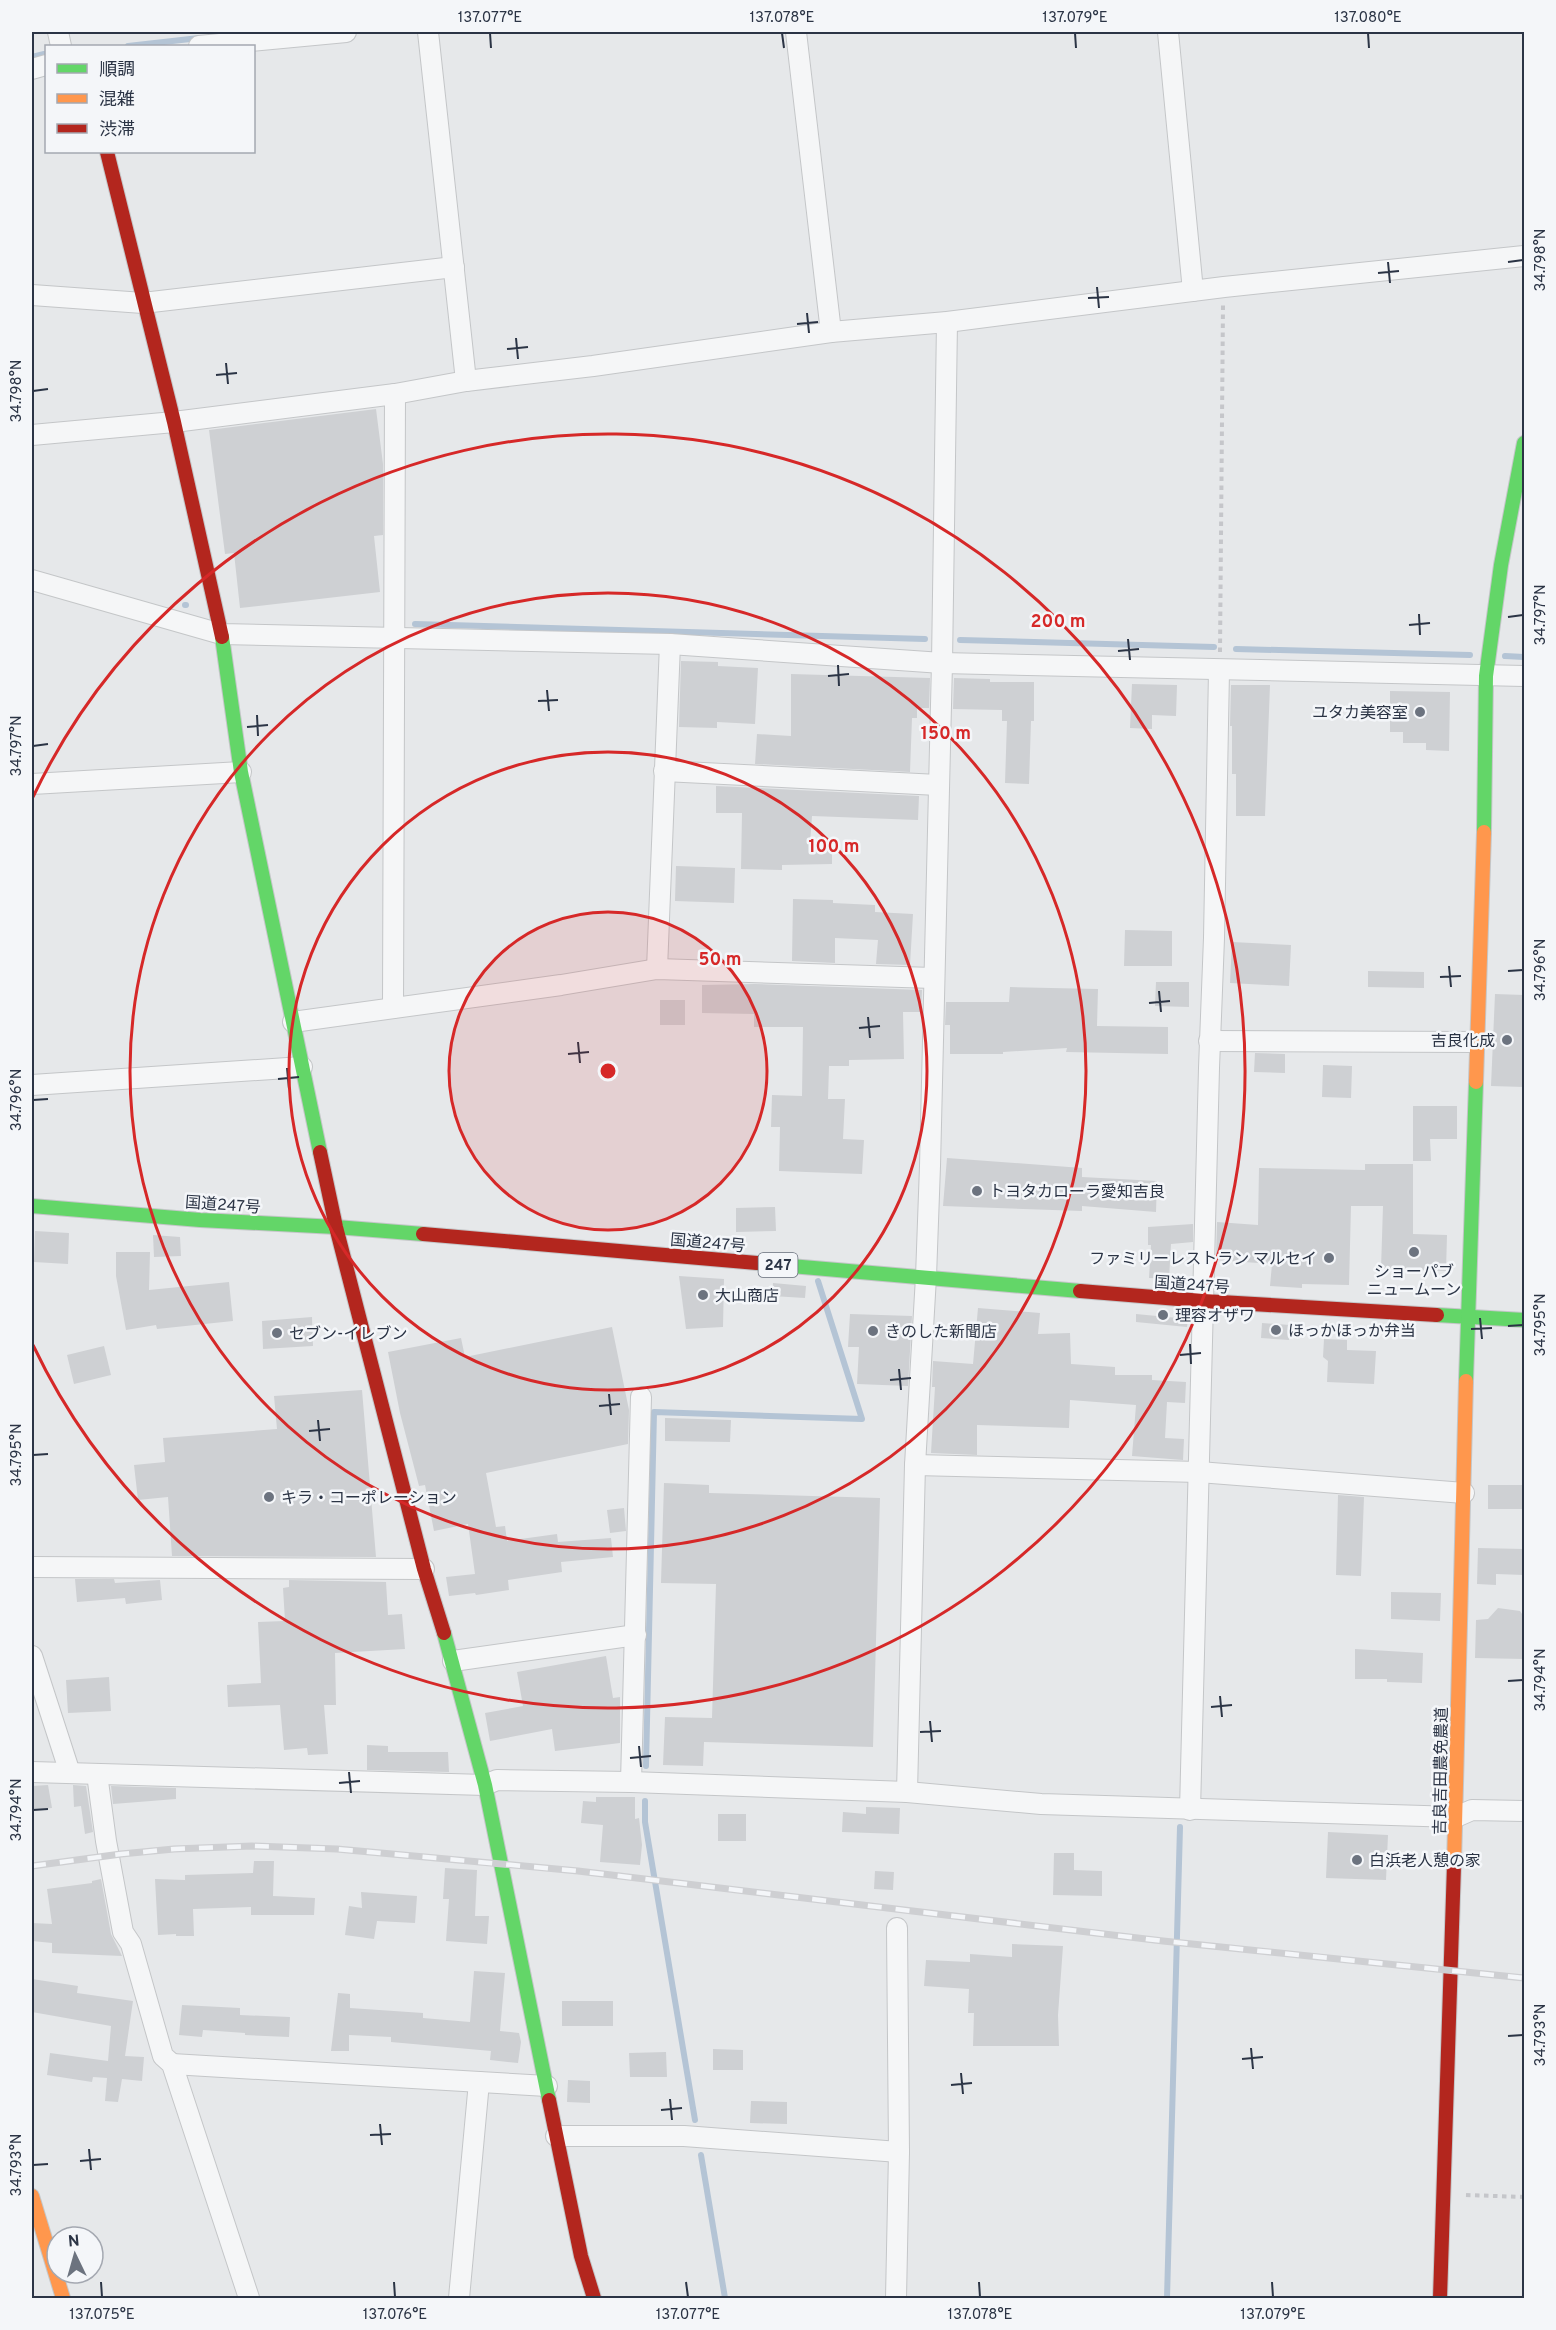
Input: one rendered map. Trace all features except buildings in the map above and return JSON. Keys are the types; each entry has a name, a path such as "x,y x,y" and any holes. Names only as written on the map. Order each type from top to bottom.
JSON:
{"main road":[{"path":"107,153 174,422 221,634 241,772 336,1227 424,1569 453,1661 484,1785 581,2256 594,2298"},
{"name":"吉良吉田農免農道","path":"1456,1817 1467,1317 1483,897 1486,676 1502,565 1524,444"},
{"name":"国道247号","path":"32,1206 200,1220 336,1227 1203,1301 1524,1320"},
{"path":"1440,2298 1451,1970"},
{"path":"32,2196 63,2298"}],"street":[{"path":"210,45 346,32"},
{"path":"428,32 466,381"},
{"path":"796,32 831,332"},
{"path":"1168,32 1193,291"},
{"path":"32,435 174,422 395,394 466,381 593,366 831,332 947,322 1224,287 1524,256"},
{"path":"32,295 144,303 454,267"},
{"path":"908,1792 915,1465 926,1277 942,663 947,322"},
{"path":"393,1008 395,394"},
{"path":"32,580 221,634 670,644 942,663 1524,676"},
{"path":"657,969 670,644"},
{"path":"1190,1810 1220,670"},
{"path":"664,771 938,785"},
{"path":"32,784 241,772"},
{"path":"293,1022 657,969 933,978"},
{"path":"1209,1041 1476,1042"},
{"path":"32,1085 302,1067"},
{"path":"631,1782 641,1397"},
{"path":"915,1465 1199,1472 1464,1493"},
{"path":"32,1567 424,1569"},
{"path":"453,1661 636,1635"},
{"path":"32,1656 70,1773"},
{"path":"32,1772 484,1785 497,1780 631,1782 908,1792 1041,1804 1456,1817 1472,1810 1524,1811"},
{"path":"98,1774 108,1851 123,1932 131,1944 163,2056 172,2064 249,2298"},
{"path":"1451,1970 1456,1817"},
{"path":"896,2298 899,2152 897,1928"},
{"path":"172,2064 547,2086"},
{"path":"459,2298 479,2082"},
{"path":"556,2136 684,2136 899,2152"}],"path":[{"path":"1220,670 1224,287"},
{"path":"1444,2195 1524,2197"}],"waterway":[{"path":"137,45 199,38"},
{"path":"32,57 44,54"},
{"path":"415,624 925,639"},
{"path":"960,640 1214,647"},
{"path":"1236,649 1470,655"},
{"path":"1505,656 1524,657"},
{"path":"646,1766 654,1412 862,1419 818,1281"},
{"path":"645,1801 645,1822 695,2120"},
{"path":"1167,2298 1180,1827"},
{"path":"701,2155 725,2298"}],"railway":[{"path":"32,1866 174,1849 252,1846 337,1849 578,1871 1163,1941 1524,1978"}],"traffic: fast":[{"path":"1484,832 1486,676 1501,565 1524,443"},
{"path":"222,637 241,772 320,1152"},
{"path":"1466,1381 1476,1082"},
{"path":"32,1206 200,1220 423,1234"},
{"path":"757,1263 1080,1291"},
{"path":"1437,1315 1524,1320"},
{"path":"444,1633 485,1785 549,2100"}],"traffic: slow":[{"path":"1476,1082 1484,832"},
{"path":"1454,1865 1466,1381"},
{"path":"32,2196 63,2298"}],"traffic: jam":[{"path":"107,153 174,422 222,637"},
{"path":"320,1152 336,1227 424,1569 444,1633"},
{"path":"423,1234 757,1263"},
{"path":"1080,1291 1437,1315"},
{"path":"1440,2298 1454,1865"},
{"path":"549,2100 581,2256 594,2298"}],"place":[{"name":"ユタカ美容室","path":"1420,712"},
{"name":"吉良化成","path":"1507,1040"},
{"name":"トヨタカローラ愛知吉良","path":"977,1191"},
{"name":"ショーパブ ニュームーン","path":"1414,1252"},
{"name":"ファミリーレストラン マルセイ","path":"1329,1258"},
{"name":"大山商店","path":"703,1295"},
{"name":"理容オザワ","path":"1163,1315"},
{"name":"ほっかほっか弁当","path":"1276,1330"},
{"name":"きのした新聞店","path":"873,1331"},
{"name":"セブン-イレブン","path":"277,1333"},
{"name":"キラ・コーポレーション","path":"269,1497"},
{"name":"白浜老人憩の家","path":"1357,1860"}]}
